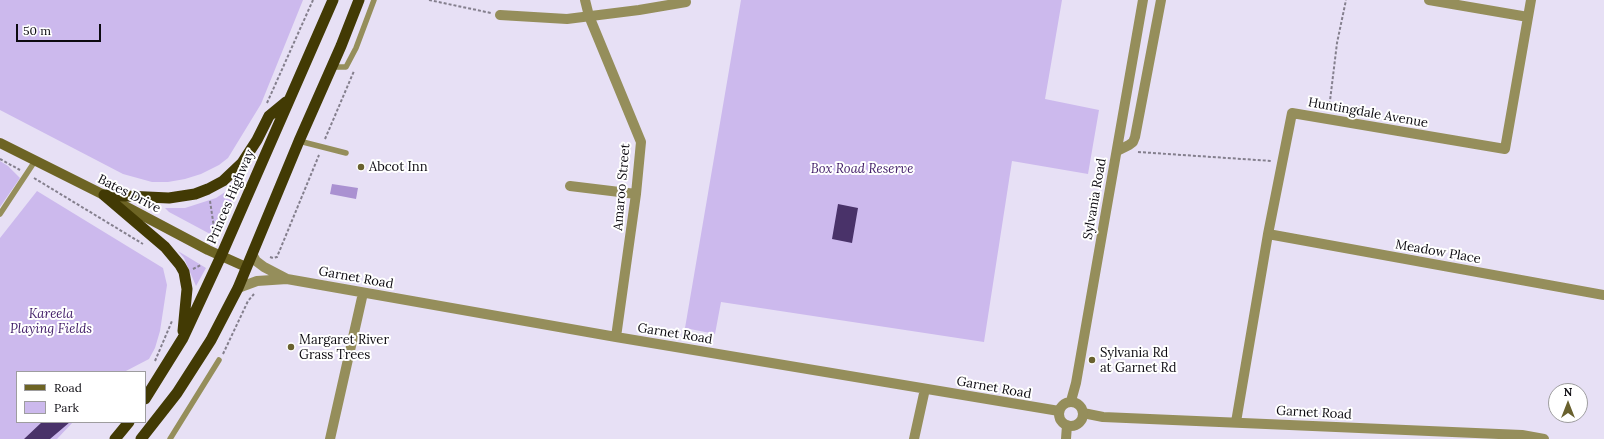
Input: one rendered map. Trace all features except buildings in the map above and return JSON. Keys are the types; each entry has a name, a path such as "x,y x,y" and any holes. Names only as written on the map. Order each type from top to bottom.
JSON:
{"highway":[{"name":"Princes Highway","path":"146,396 183,338 221,256 333,0"},
{"path":"141,439 177,394 211,340 238,288 298,141 332,66 359,0"},
{"path":"104,195 169,198 189,195 208,189 223,181 242,163 257,140 269,116 288,100"},
{"path":"104,195 164,247 180,265 184,272 187,289 183,338"},
{"path":"115,439 127,423"}],"main road":[{"name":"Bates Drive","path":"0,143 221,256 246,267"}],"street":[{"name":"Amaroo Street","path":"584,0 589,16 641,142 636,194 616,337"},
{"name":"Sylvania Road","path":"1071,401 1076,383 1143,0"},
{"path":"1117,151 1130,145 1135,136 1161,0"},
{"path":"1429,0 1528,17"},
{"name":"Huntingdale Avenue","path":"1236,422 1268,234 1292,113 1505,149 1531,0"},
{"path":"500,15 566,19 639,10 686,2"},
{"path":"570,186 636,194"},
{"name":"Meadow Place","path":"1268,234 1604,295"},
{"name":"Garnet Road","path":"252,254 256,261 264,267 287,279"},
{"name":"Garnet Road","path":"238,288 257,280 287,279 616,337 1058,411"},
{"path":"330,439 363,293"},
{"path":"914,439 925,389"},
{"path":"1071,401 1080,405 1083,413 1079,423 1075,425 1067,425 1060,420 1058,411 1063,404 1071,401"},
{"name":"Garnet Road","path":"1083,413 1103,417 1236,422 1476,436 1522,435 1544,439"},
{"path":"1066,439 1067,425"}],"lane":[{"path":"332,66 346,67 356,48 374,0"},
{"path":"298,141 346,154"},
{"path":"0,214 35,161"},
{"path":"170,439 219,360"}],"path":[{"path":"264,108 313,0"},
{"path":"429,0 500,15"},
{"path":"1327,120 1346,0"},
{"path":"274,258 277,257 354,70"},
{"path":"1117,151 1283,162"},
{"path":"0,159 148,247"},
{"path":"210,201 215,234"},
{"path":"191,269 201,266"},
{"path":"219,360 252,294 259,291"},
{"path":"152,366 173,318"}],"green space":[{"path":"0,0 303,0 261,104 228,158 219,165 201,174 168,182 152,182 123,174 0,110"},
{"name":"Box Road Reserve","path":"741,0 1062,0 1045,99 1099,110 1088,174 1012,161 984,342 721,302 715,334 685,328"},
{"path":"0,161 8,166 20,178 0,207"},
{"path":"245,175 219,233 218,232 216,236 169,212 165,208 185,208 216,198 231,188"},
{"name":"Kareela Playing Fields","path":"37,191 163,268 167,285 160,331 155,348 149,359 126,371 16,371 16,423 72,423 57,439 0,439 0,238"},
{"path":"178,251 206,268 196,286 184,258"}],"shaded area":[{"path":"332,184 358,188 356,199 330,194"}],"place":[{"name":"Abcot Inn","path":"361,167"},
{"name":"Margaret River Grass Trees","path":"291,347"},
{"name":"Sylvania Rd at Garnet Rd","path":"1092,360"}]}
